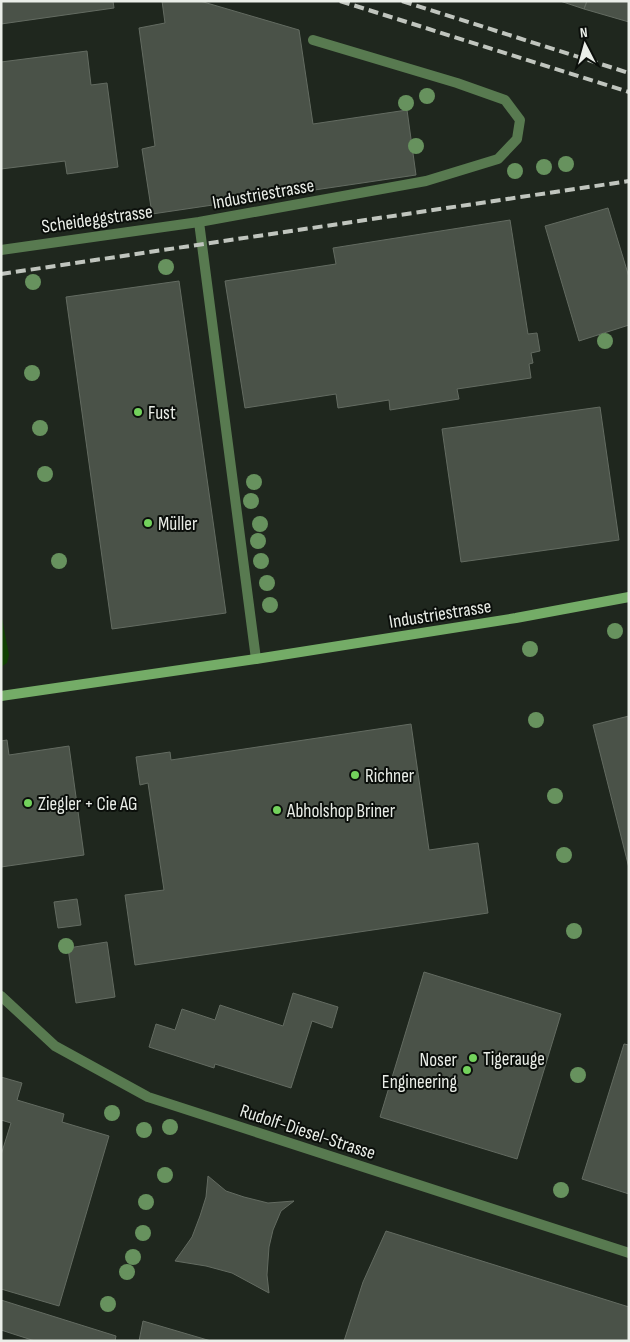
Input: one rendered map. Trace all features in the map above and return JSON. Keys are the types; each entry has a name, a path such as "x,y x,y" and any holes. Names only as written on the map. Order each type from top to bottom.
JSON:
{"street":[{"name":"Industriestrasse","path":"256,660 198,222 426,181 498,159 517,139 520,120 505,100 457,83 313,40"},
{"name":"Scheideggstrasse","path":"1,250 198,222"},
{"name":"Industriestrasse","path":"1,696 256,660 516,618 629,597"},
{"name":"Rudolf-Diesel-Strasse","path":"1,996 55,1046 148,1097 629,1253"}],"green space":[{"path":"1,613 9,655 7,663 1,667"}],"building":[{"path":"1,1 113,1 114,8 1,24"},
{"path":"162,1 200,1 299,30 313,124 407,110 416,175 152,214 142,149 155,146 139,28 165,23"},
{"path":"560,1 587,1 584,9"},
{"path":"587,1 629,1 629,22 584,9"},
{"path":"87,51 91,85 107,83 118,167 67,174 65,161 1,169 1,62"},
{"path":"608,208 629,277 629,325 579,341 545,226"},
{"path":"510,220 528,334 537,333 540,351 531,353 533,363 529,364 531,378 457,389 459,399 390,410 389,400 338,408 336,394 245,408 225,281 336,264 333,248"},
{"path":"179,281 226,613 112,629 66,297"},
{"path":"600,407 619,540 461,562 442,429"},
{"path":"629,716 629,868 593,725"},
{"path":"411,724 429,850 478,843 488,913 135,965 125,895 164,890 148,783 140,785 136,757 170,752 171,760"},
{"path":"7,740 9,755 69,746 84,855 1,867 1,741"},
{"path":"77,899 81,925 58,928 54,902"},
{"path":"107,942 115,997 76,1003 68,948"},
{"name":"Tigerauge","path":"424,972 561,1014 517,1159 380,1117"},
{"path":"293,993 338,1007 332,1028 312,1021 291,1088 215,1064 214,1068 149,1047 156,1024 175,1030 182,1009 215,1020 220,1005 283,1026"},
{"path":"624,1044 629,1045 629,1194 582,1179"},
{"path":"1,1077 22,1083 17,1100 64,1114 62,1122 109,1136 59,1306 1,1289 1,1155 11,1123 1,1120"},
{"path":"208,1176 226,1191 244,1197 268,1203 294,1201 281,1211 273,1230 269,1247 267,1275 269,1293 232,1273 175,1261 192,1237 206,1197"},
{"path":"386,1231 629,1307 629,1341 344,1341 363,1282"},
{"path":"1,1300 116,1336 115,1341 35,1341 1,1330"},
{"path":"143,1321 211,1341 139,1341"}],"railway":[{"path":"340,1 629,92"},
{"path":"402,1 629,73"},
{"path":"1,274 629,181"}],"place":[{"name":"Fust","path":"138,412"},
{"name":"Müller","path":"148,523"},
{"name":"Richner","path":"355,775"},
{"name":"Ziegler + Cie AG","path":"28,803"},
{"name":"Abholshop Briner","path":"277,810"},
{"name":"Tigerauge","path":"473,1058"},
{"name":"Noser Engineering","path":"467,1070"}]}
